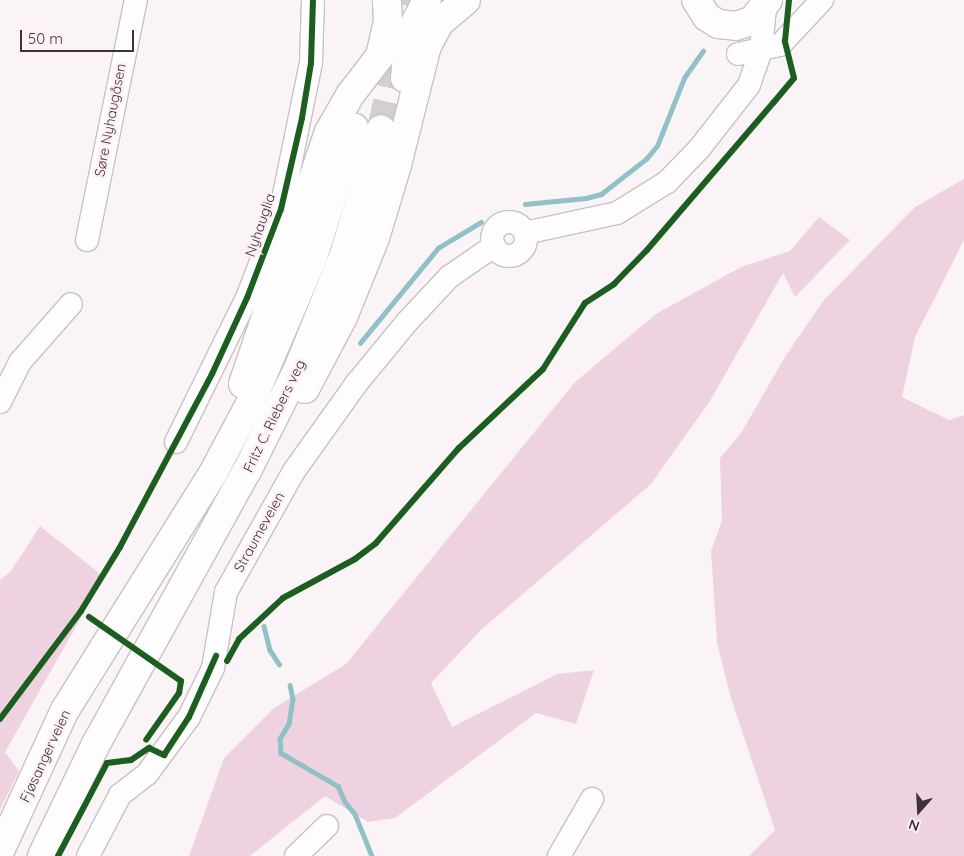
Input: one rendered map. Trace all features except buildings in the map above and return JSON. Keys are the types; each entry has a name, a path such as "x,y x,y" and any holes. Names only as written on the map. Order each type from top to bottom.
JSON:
{"main road":[{"path":"212,475 224,430 296,235 329,132 350,95 380,56 388,22 387,0"},
{"path":"393,133 409,35 426,0"},
{"path":"393,133 432,34 454,8 466,0"},
{"path":"697,8 744,24 766,4"},
{"name":"Fritz C. Riebers veg","path":"93,663 233,439 292,314 354,127"},
{"name":"Fritz C. Riebers veg","path":"42,856 128,686 247,471 278,440 344,317 375,238 393,133"},
{"name":"Fjøsangerveien","path":"0,851 65,710 93,663"}],"street":[{"name":"Søre Nyhaugåsen","path":"87,240 136,0"},
{"name":"Nyhauglia","path":"176,442 247,298 281,209 311,63 313,0"},
{"path":"738,54 761,50 786,41 822,0"},
{"path":"730,108 749,84 761,50 766,4"},
{"path":"697,8 733,41 738,54 739,81 730,108"},
{"name":"Straumeveien","path":"88,856 120,796 147,774 164,755 189,717 213,668 226,592 294,470 356,384 407,322 450,277 494,246 502,254 515,255 524,247 525,233 582,223 617,213 638,202 682,166 730,108"},
{"path":"0,402 20,362 71,304"},
{"path":"559,856 592,799"},
{"path":"296,856 327,826"}],"shaded area":[{"path":"964,179 964,240 915,337 902,397 949,420 964,415 964,856 749,856 775,830 730,695 717,643 711,551 722,521 720,458 741,433 786,355 824,300 915,207"},
{"path":"819,217 850,240 795,297 783,273 710,401 651,484 482,629 431,683 452,727 557,674 594,670 576,724 536,713 395,818 368,822 325,796 250,856 189,856 224,758 274,708 346,664 575,382 656,314 741,267 790,251"},
{"path":"40,526 104,577 5,752 19,771 0,810 0,580 11,571"}],"waterway":[{"path":"525,204 586,198 601,194 646,159 657,146 684,78 703,51"},
{"path":"360,343 438,248 481,222"},
{"path":"264,626 270,650 279,664"},
{"path":"290,685 293,699 289,724 280,739 281,753 338,786 345,802 355,814 372,856"}],"tunnel":[{"path":"381,129 410,0"}],"cycle path":[{"path":"0,719 81,611 120,547 212,374 247,298 281,209 302,118 311,63 313,0"},
{"path":"227,661 239,639 283,598 355,559 376,543 459,448 543,369 585,303 614,284 647,250 774,102 794,78 785,41 789,0"},
{"path":"89,617 181,681 179,693 146,740"},
{"path":"58,856 107,763 131,760 149,748 164,755 189,717 216,656"}]}
